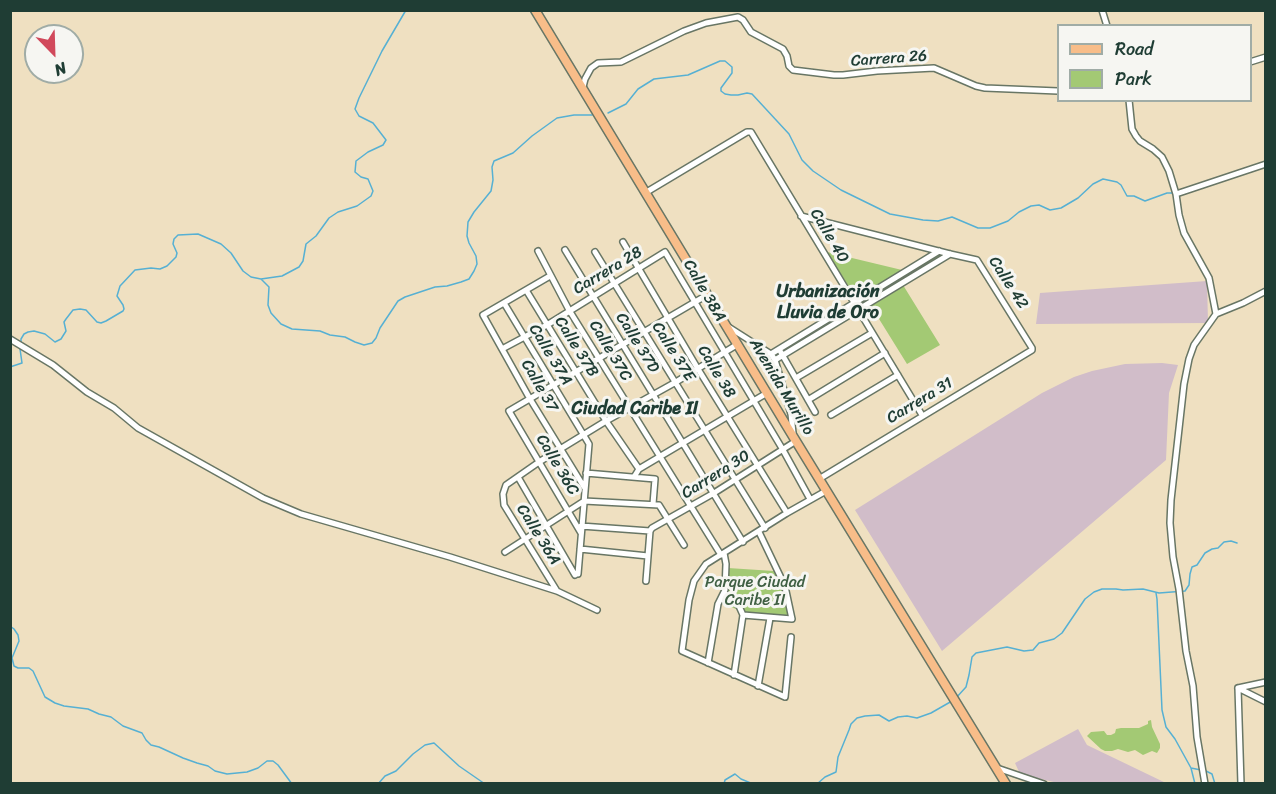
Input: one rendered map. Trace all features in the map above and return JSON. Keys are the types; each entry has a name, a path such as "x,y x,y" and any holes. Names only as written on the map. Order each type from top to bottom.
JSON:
{"main road":[{"name":"Avenida Murillo","path":"536,10 1004,781"}],"street":[{"name":"Carrera 26","path":"583,87 591,68 598,63 621,62 661,41 706,23 739,17 751,32 783,49 789,66 793,70 843,75 934,68 968,84 986,88 1057,91"},
{"path":"1131,102 1132,129 1136,136 1162,157 1169,171 1184,233 1209,278 1216,314"},
{"name":"Calle 40","path":"645,193 747,132 751,132 922,416"},
{"path":"1176,194 1266,164"},
{"name":"Calle 42","path":"801,216 977,260 1032,345"},
{"name":"Calle 38","path":"623,242 787,513"},
{"name":"Calle 37D","path":"565,250 743,542"},
{"name":"Calle 37C","path":"538,251 569,310 722,554"},
{"path":"771,354 939,251"},
{"name":"Calle 37E","path":"596,252 765,528"},
{"name":"Carrera 28","path":"502,349 547,325 665,252"},
{"name":"Calle 38A","path":"665,252 810,499"},
{"path":"775,360 950,254"},
{"path":"504,303 550,276"},
{"name":"Calle 37B","path":"526,290 606,421 639,469"},
{"path":"1205,783 1170,523 1184,384 1194,345 1216,314 1266,291"},
{"path":"530,399 707,295"},
{"name":"Calle 37","path":"504,303 483,315 584,488"},
{"name":"Calle 37A","path":"504,303 589,444 584,488"},
{"path":"726,325 771,354 775,360 791,414 795,440"},
{"path":"796,378 872,333"},
{"path":"10,339 53,365 138,428 263,498 301,514 557,591 597,610"},
{"path":"584,488 577,574 518,477 606,421 738,345"},
{"name":"Carrera 31","path":"819,479 1032,350 1032,345"},
{"path":"779,349 815,412"},
{"path":"808,400 885,353"},
{"path":"831,415 898,375"},
{"path":"634,477 639,469 767,393"},
{"name":"Calle 36C","path":"530,399 509,411 581,533"},
{"name":"Carrera 30","path":"650,531 783,450 795,440"},
{"path":"586,473 655,479 653,504"},
{"name":"Calle 36A","path":"518,477 506,485 504,505 557,591"},
{"path":"791,637 785,697 682,651 690,595 694,581 706,564 826,491"},
{"path":"506,552 584,501 660,505 684,545"},
{"path":"581,526 650,531 646,581"},
{"path":"743,615 792,619 781,577 759,532"},
{"path":"580,549 648,556"},
{"path":"708,663 718,604 725,590 726,564 722,554"},
{"path":"724,593 739,606 743,615 734,675"},
{"path":"758,686 770,618"},
{"path":"1238,688 1266,682"},
{"path":"1238,688 1266,702"},
{"path":"1238,688 1241,783"},
{"path":"995,768 1044,783"}],"shaded area":[{"path":"1207,281 1208,323 1036,324 1040,293"},
{"path":"1125,364 1178,365 1169,393 1166,460 942,651 855,510 1042,393 1074,377"},
{"path":"1078,729 1087,745 1168,784 1058,783 1020,774 1015,763"}],"green space":[{"path":"827,252 902,270 856,298"},
{"path":"938,254 943,255 859,307 857,303"},
{"path":"903,285 940,345 907,364 871,306"},
{"path":"854,306 855,309 785,352 783,349"},
{"name":"Parque Ciudad Caribe II","path":"728,568 774,571 780,577 788,616 746,613 721,603 728,593"},
{"path":"1151,720 1160,744 1157,753 1152,751 1143,755 1135,750 1105,751 1087,736 1091,732 1104,731 1107,735 1111,735 1116,729 1139,728"}],"waterway":[{"path":"21,344 24,334 34,331 45,334 55,342 61,339 66,331 64,322 73,310 86,310 97,322 101,323 123,311 123,305 117,296 120,286 135,270 160,269 167,266 176,257 177,253 173,244 178,235 198,234 221,244 231,253 243,271 251,277 261,279 282,276 299,267 303,261 306,244 316,236 329,218 338,212 357,206 371,196 373,191 368,179 355,172 356,161 383,145 386,140 373,123 359,116 355,109 382,51 406,10"},
{"path":"608,113 626,104 638,89 654,79 688,75 725,61 732,67 732,73 721,91 731,95 752,94 789,134 802,160 813,171 841,190 890,214 938,221 952,217 978,228 990,228 1008,221 1031,206 1039,205 1050,210 1061,208 1103,179 1117,182 1127,196 1134,196 1145,201 1173,193"},
{"path":"261,279 269,287 268,305 271,313 281,324 292,329 320,331 345,337 364,345 372,343 398,301 435,287 469,279 477,264 467,236 468,222 491,191 494,161 513,153 557,118 592,115"},
{"path":"10,367 22,363 20,349"},
{"path":"956,698 966,687 972,657 976,653 1007,647 1024,651 1033,650 1039,643 1054,639 1062,633 1085,599 1102,589 1143,589 1159,593 1185,591 1189,585 1192,567 1197,565 1205,553 1218,548 1224,542 1237,543"},
{"path":"1156,593 1162,710 1166,727 1191,768 1201,770"},
{"path":"10,626 18,635 19,641 12,658 14,666 29,668 33,671 45,697 55,703 88,709 111,717 123,726 142,733 151,745 208,766 215,771 227,774 247,772 267,761 273,761 292,784"},
{"path":"817,784 836,772 838,757 851,724 857,718 879,715 889,721 907,716 917,718 952,701"},
{"path":"378,784 425,745 434,743 459,766 485,784"},
{"path":"1191,768 1195,784"},
{"path":"1206,771 1212,774 1215,784"},
{"path":"724,784 725,780 735,774 753,784"}],"district":[{"name":"Urbanización Lluvia de Oro","path":"828,302"},
{"name":"Ciudad Caribe II","path":"635,409"}]}
